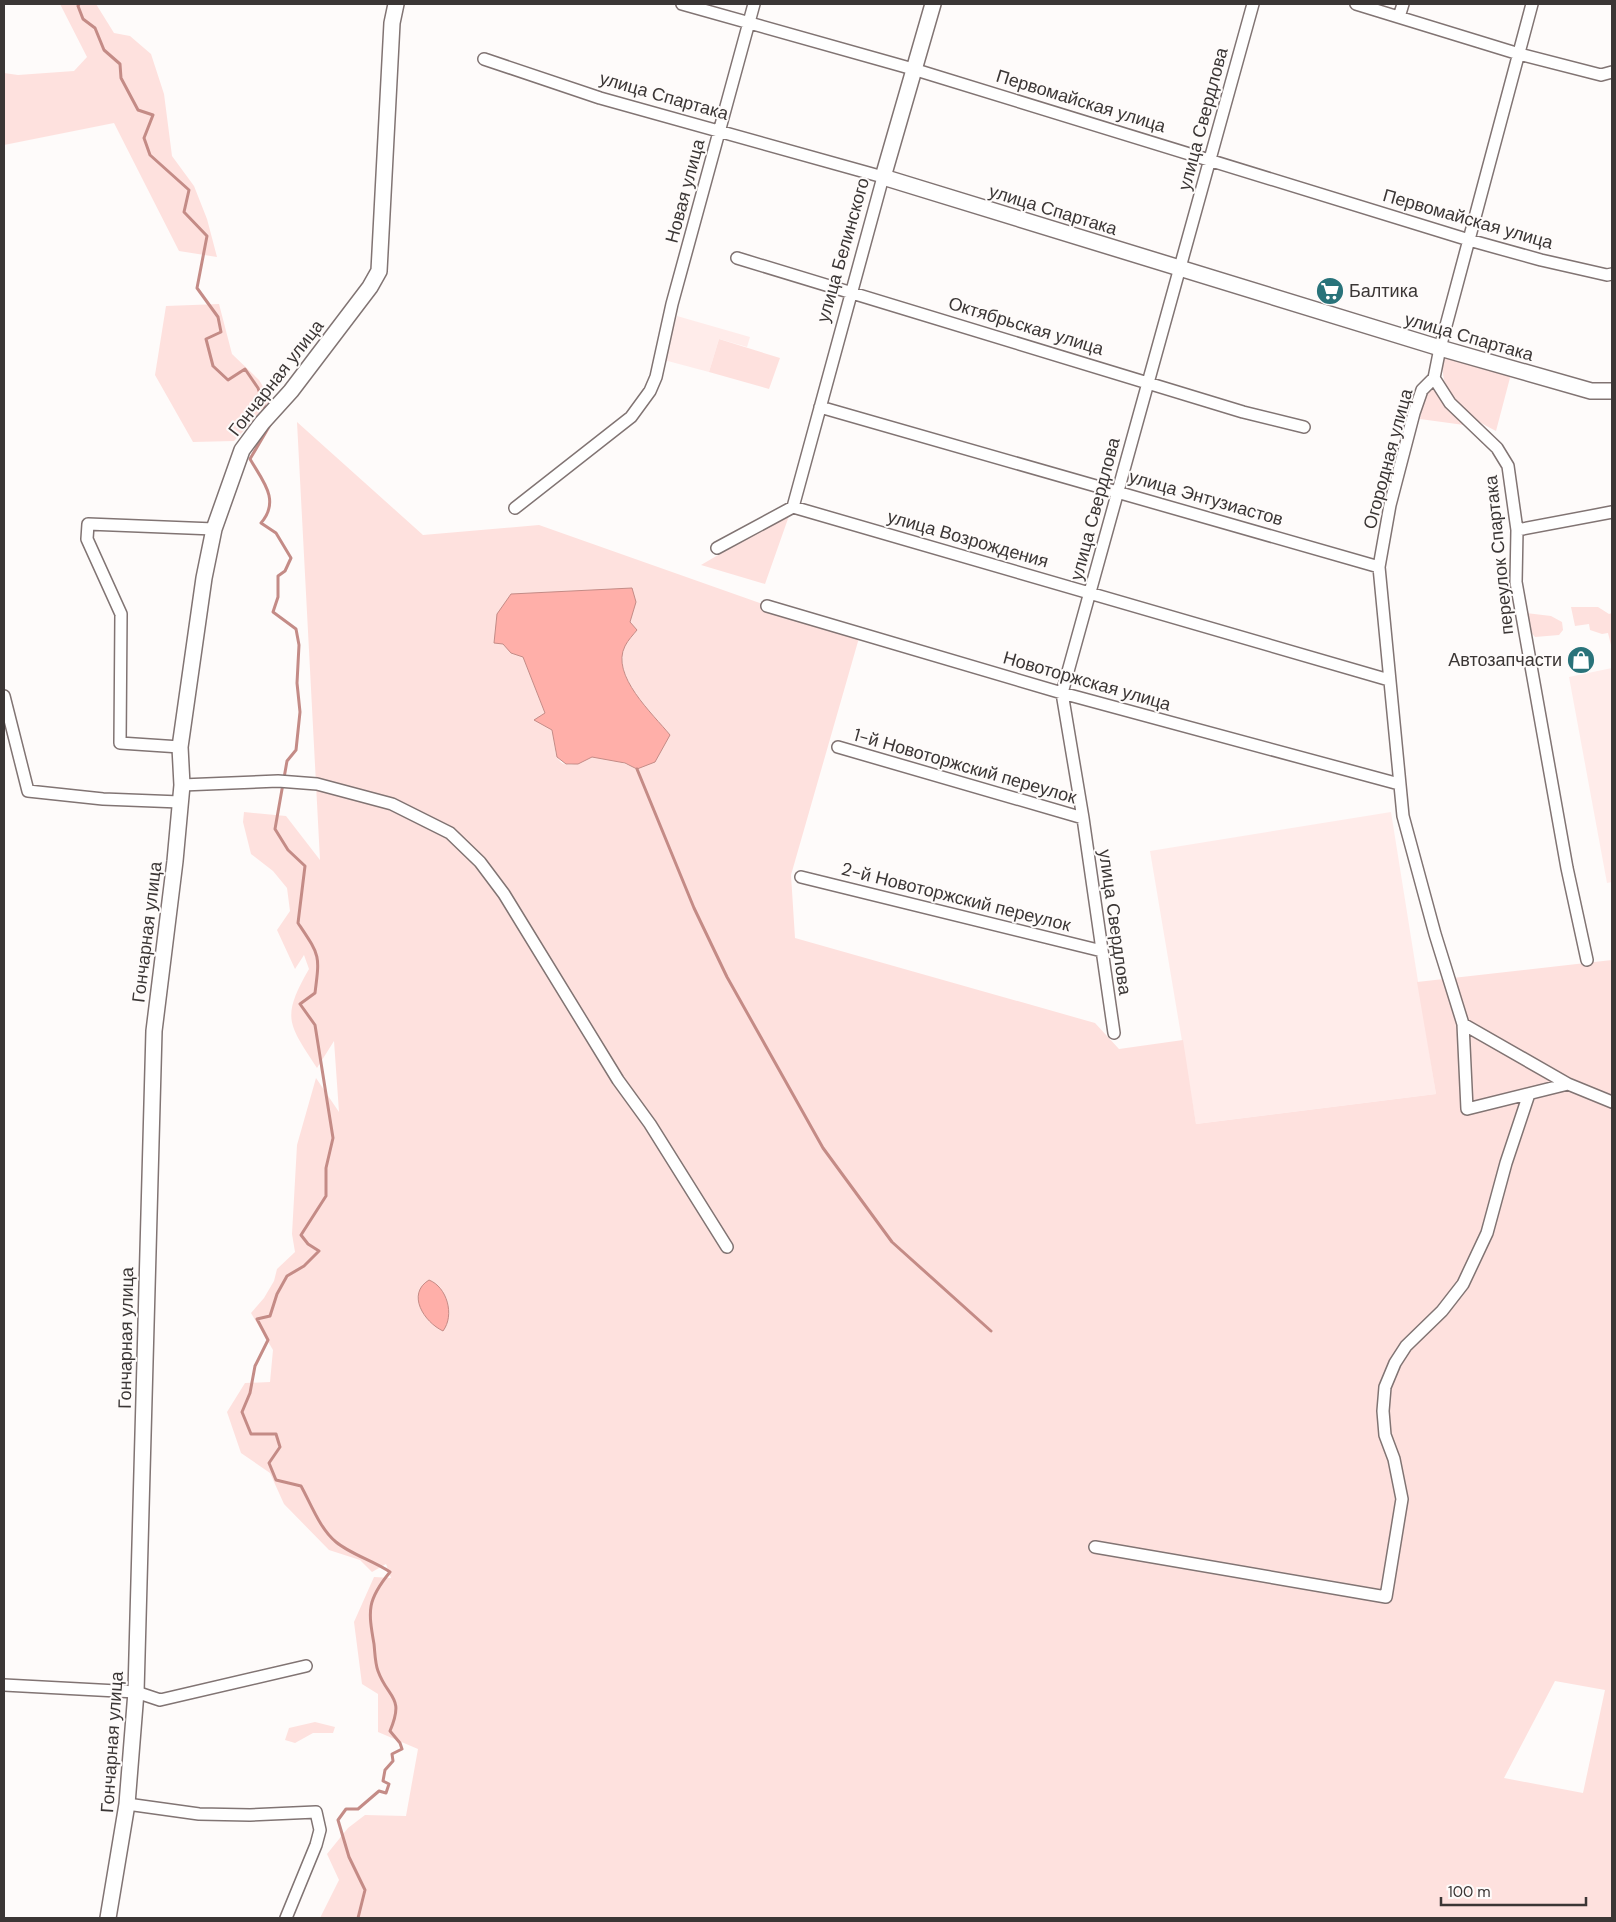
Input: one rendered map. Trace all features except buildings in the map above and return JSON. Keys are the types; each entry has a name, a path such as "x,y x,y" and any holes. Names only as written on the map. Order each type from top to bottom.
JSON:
{"street":[{"name":"Гончарная улица","path":"108,1918 127,1804 136,1692 154,1031 175,861 182,785 180,746 204,578 214,529 236,462 250,438 273,412 370,288 379,272 392,23 396,4"},
{"name":"Первомайская улица","path":"682,4 913,69 1469,240 1541,260 1607,275 1612,274"},
{"name":"Новая улица","path":"515,508 637,412 650,391 656,377 659,359 754,4"},
{"name":"улица Белинского","path":"793,507 913,69 933,4"},
{"name":"улица Свердлова","path":"1114,1033 1083,818 1062,694 1253,4"},
{"path":"1356,4 1519,54 1600,75 1612,72"},
{"path":"1398,17 1402,4"},
{"name":"Огородная улица","path":"1529,1094 1467,1108 1463,1024 1435,934 1403,816 1379,567 1390,506 1414,413 1422,390 1434,378 1440,348 1532,4"},
{"name":"улица Спартака","path":"484,59 600,98 883,177 1440,348 1591,391 1612,391"},
{"name":"Октябрьская улица","path":"737,258 1243,412 1304,427"},
{"name":"переулок Спартака","path":"1434,378 1450,404 1497,448 1508,466 1517,530 1516,582 1567,868 1587,960"},
{"name":"улица Энтузиастов","path":"820,407 1379,567"},
{"path":"717,548 793,507"},
{"name":"улица Возрождения","path":"793,507 1389,680"},
{"path":"1517,530 1612,512"},
{"path":"180,746 120,744 121,614 87,539 88,524 214,529"},
{"name":"Новоторжская улица","path":"767,606 1062,694 1399,784"},
{"path":"4,696 28,791 103,799 180,802"},
{"name":"1-й Новоторжский переулок","path":"838,747 1083,818"},
{"path":"182,785 283,781 317,784 392,804 450,833 480,862 504,894 618,1080 650,1124 727,1247"},
{"name":"2-й Новоторжский переулок","path":"801,878 1102,951"},
{"path":"1463,1024 1568,1084 1612,1102"},
{"path":"1095,1547 1386,1597 1402,1499 1394,1459 1385,1435 1383,1411 1385,1387 1394,1363 1406,1346 1442,1311 1463,1284 1486,1233 1506,1163 1529,1094 1568,1084"},
{"path":"4,1685 136,1692 160,1700 306,1666"},
{"path":"127,1804 199,1814 250,1816 316,1812 320,1830 316,1845 286,1918"}],"shaded area":[{"path":"60,4 96,4 114,33 130,36 151,54 164,94 172,156 194,186 207,219 217,257 179,251 114,123 4,145 4,73 18,75 74,71 87,57"},
{"path":"219,304 232,354 259,380 272,401 234,441 193,442 155,375 166,306"},
{"path":"677,316 750,337 747,347 719,339 709,372 664,360"},
{"path":"719,339 780,358 769,389 709,372"},
{"path":"1450,354 1511,374 1496,431 1465,411 1456,403 1450,393 1445,383 1443,371 1444,358"},
{"path":"1435,386 1449,408 1464,425 1420,419 1424,390"},
{"path":"297,422 423,535 539,525 859,638 791,875 795,938 1095,1023 1119,1049 1183,1040 1196,1124 1436,1094 1417,982 1612,960 1612,1918 320,1918 339,1880 327,1854 348,1828 365,1815 406,1816 418,1749 378,1732 378,1694 362,1684 354,1622 374,1577 391,1578 386,1564 372,1572 360,1560 329,1550 284,1504 270,1473 241,1453 227,1412 245,1383 270,1382 273,1350 251,1313 264,1298 274,1281 277,1269 295,1252 292,1234 297,1145 316,1078 339,1112 334,1041 317,1068 294,1030 292,1010 294,999 309,969 304,955 295,969 277,930 290,911 287,888 273,871 251,854 243,822 244,812 286,816 320,860","holes":["636,602 630,622 637,630 625,646 622,657 624,669 636,694 670,735 637,769 597,757 588,758 570,765 565,764 557,757 552,730 535,720 545,713 523,657 512,653 503,644","1555,1681 1605,1690 1583,1793 1504,1778"]},
{"path":"790,513 765,584 701,565"},
{"path":"632,588 636,602 630,622 637,630 625,646 622,657 623,669 636,694 670,735 655,762 637,769 625,763 592,757 578,764 566,764 557,757 552,730 534,720 545,713 523,657 511,653 503,644 494,643 497,614 511,594"},
{"path":"1571,607 1598,607 1609,614 1612,613 1612,649 1608,633 1602,634 1590,630 1589,624 1575,626"},
{"path":"1526,613 1551,616 1562,622 1563,630 1559,635 1535,637 1530,631"},
{"path":"1612,668 1612,882 1607,883 1569,677"},
{"path":"1391,812 1436,1094 1196,1124 1150,851"},
{"path":"429,1280 445,1295 447,1302 449,1310 447,1325 443,1331 424,1315 418,1300 422,1286"},
{"path":"315,1722 335,1727 333,1733 313,1733 295,1743 285,1740 289,1728"}],"waterway":[{"path":"79,4 83,19 95,28 104,50 120,64 121,78 138,110 153,115 144,138 150,155 189,190 184,212 207,236 197,288 218,317 221,332 206,339 213,366 228,380 245,369 258,388 266,411"},
{"path":"269,422 270,425 250,459 268,490 269,506 267,515 261,523 276,533 291,558 285,571 278,576 278,597 273,612 296,629 299,645 297,683 300,712 296,750 287,761 275,829 288,850 305,866 298,923 311,942 317,956 318,970 315,993 300,1004 315,1025 333,1138 326,1168 326,1196 301,1235 308,1244 319,1251 304,1266 287,1276 277,1294 270,1316 257,1319 268,1340 255,1366 250,1393 242,1412 251,1434 276,1434 280,1447 269,1463 276,1480 301,1486 330,1537 348,1550 390,1572 373,1598 370,1614 377,1668 395,1704 396,1711 390,1731 400,1743 402,1749 392,1754 393,1761 385,1770 383,1781 389,1784 386,1793 379,1791 358,1809 346,1809 338,1820 349,1857 365,1890 358,1918"},
{"path":"637,769 694,908 727,977 823,1148 892,1242 991,1331"}],"place":[{"name":"Балтика","path":"1330,291"},
{"name":"Автозапчасти","path":"1581,660"}]}
